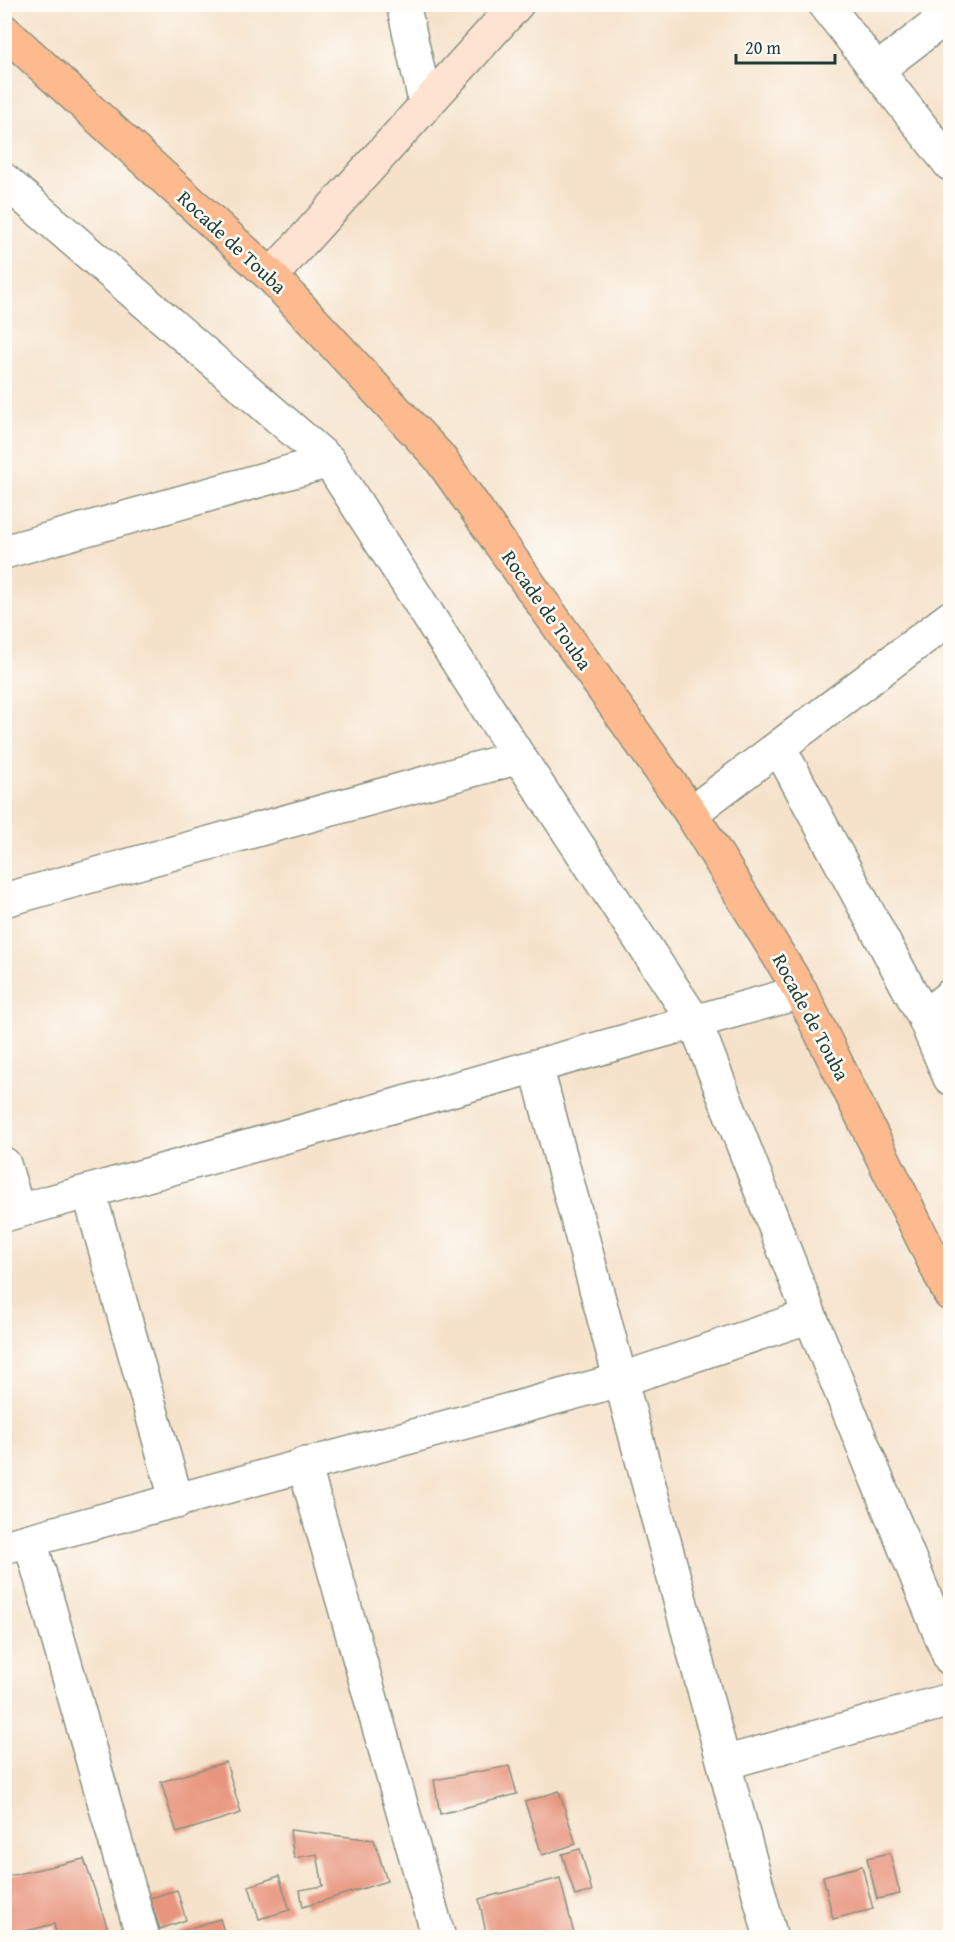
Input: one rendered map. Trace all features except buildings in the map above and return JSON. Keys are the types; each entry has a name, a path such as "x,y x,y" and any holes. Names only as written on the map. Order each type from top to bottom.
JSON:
{"main road":[{"name":"Rocade de Touba","path":"4,31 271,276 439,457 691,813 801,992 951,1294"}],"street":[{"path":"403,4 426,105"},
{"path":"271,276 517,4"},
{"path":"825,4 951,164"},
{"path":"877,70 951,14"},
{"path":"4,180 18,208 329,461 519,757 695,1022 810,1316 951,1658"},
{"path":"4,552 329,461"},
{"path":"691,813 951,618"},
{"path":"779,747 924,1017 951,1078"},
{"path":"4,900 519,757"},
{"path":"4,1164 11,1213 801,992"},
{"path":"924,1017 951,996"},
{"path":"536,1066 771,1938"},
{"path":"89,1192 177,1502"},
{"path":"143,1938 17,1544 177,1502 304,1464 620,1380 810,1316"},
{"path":"304,1464 439,1938"},
{"path":"724,1763 951,1700"}]}
